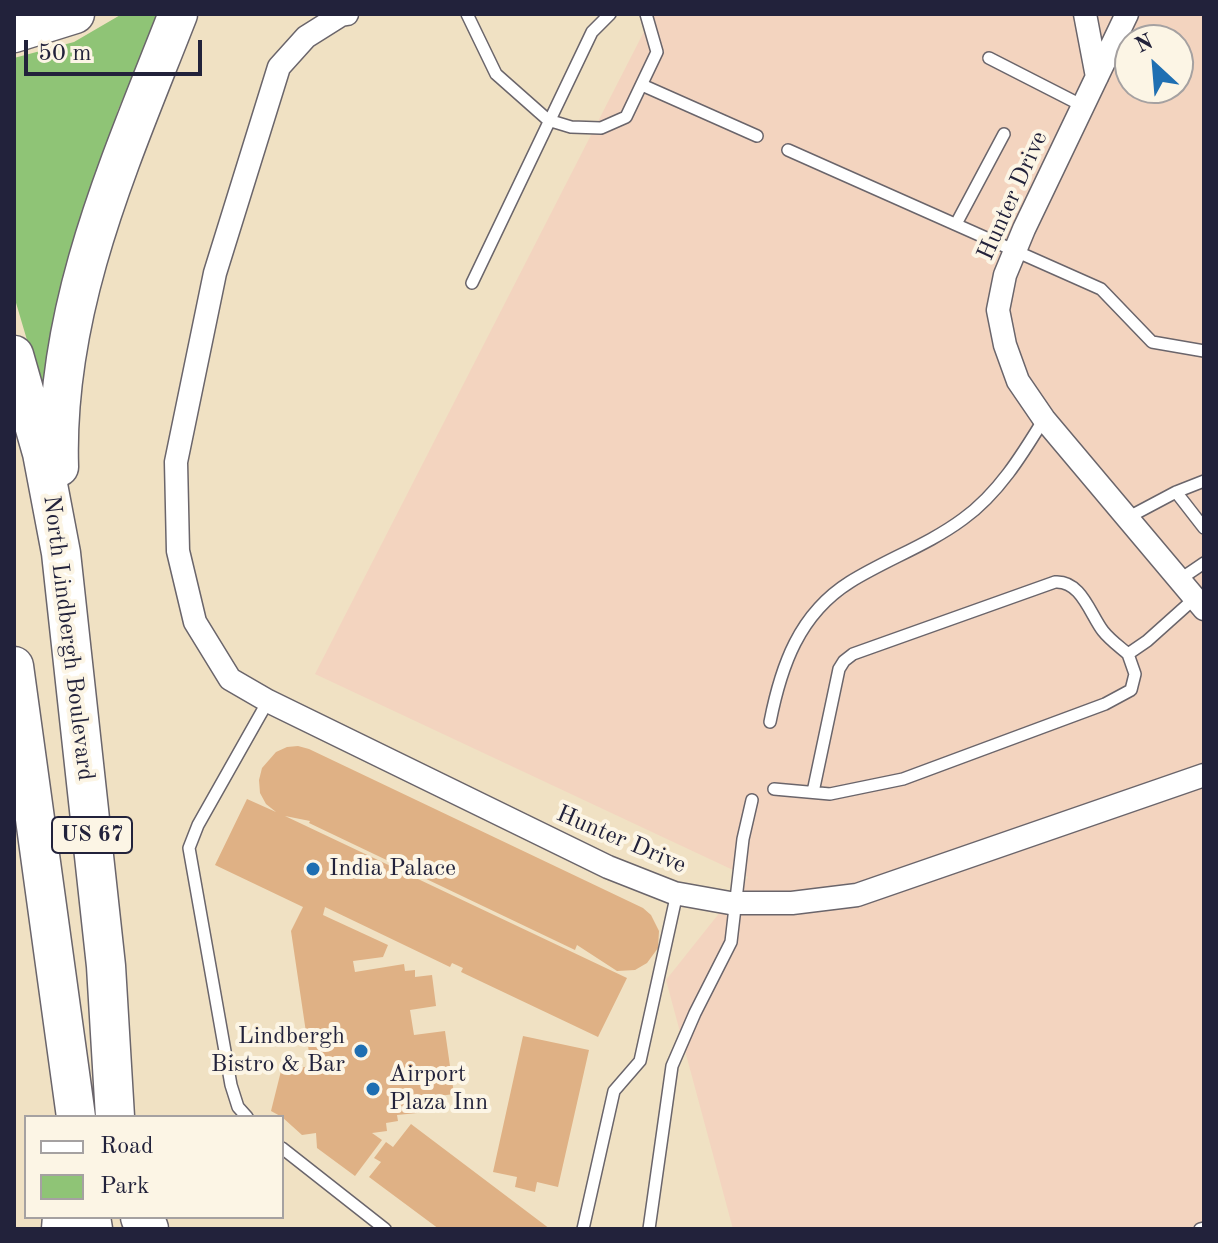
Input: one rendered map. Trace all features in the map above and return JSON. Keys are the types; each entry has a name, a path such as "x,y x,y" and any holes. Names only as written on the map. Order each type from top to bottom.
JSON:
{"highway":[{"path":"14,33 75,14"},
{"path":"61,553 58,439 65,359 86,262 111,184 178,14"},
{"name":"North Lindbergh Boulevard","path":"14,355 42,453 61,553 106,966 115,1115"},
{"name":"US 67","path":"14,666 76,1115"}],"street":[{"name":"Hunter Drive","path":"347,14 306,37 279,67 215,273 176,462 178,551 195,622 230,679 268,701 608,867 677,893 735,903 792,903 857,895 1204,775"},
{"path":"1085,14 1097,77"},
{"name":"Hunter Drive","path":"1127,14 1015,250 1005,275 998,310 1005,345 1018,381 1044,419 1199,604"}],"lane":[{"path":"467,14 496,74 548,120 571,127 601,128 626,117 657,52 646,14"},
{"path":"472,283 592,32 610,14"},
{"path":"989,58 1083,106"},
{"path":"642,85 757,136"},
{"path":"956,224 1004,134"},
{"path":"788,150 1101,289 1152,342 1204,351"},
{"path":"770,722 787,655 816,613 850,582 941,535 966,517 1007,476 1044,419"},
{"path":"1127,518 1204,481"},
{"path":"1176,492 1204,528"},
{"path":"1179,580 1204,563"},
{"path":"774,789 830,794 903,779 1105,704 1131,690 1135,674 1128,654 1105,634 1075,588 1065,581 853,654 839,669 813,792"},
{"path":"1128,654 1199,604"},
{"path":"245,1115 238,1107 231,1085 189,848 198,825 268,701"},
{"path":"649,1229 672,1066 731,942 743,839 752,800"},
{"path":"583,1229 614,1091 640,1061 677,893"},
{"path":"284,1150 385,1229"}],"shaded area":[{"path":"653,14 1204,14 1204,1225 1194,1229 733,1229 666,980 748,877 315,674"}],"green space":[{"path":"122,14 160,14 118,110 107,146 45,401 14,296 14,58 74,42"}],"building":[{"path":"287,747 309,749 643,908 651,915 659,931 658,948 647,963 635,970 617,971 577,945 575,950 310,821 285,816 627,978 598,1037 461,972 463,968 452,963 450,967 325,907 323,915 388,945 383,957 353,961 355,972 404,964 405,971 415,970 415,977 432,975 436,1006 410,1010 414,1035 445,1031 454,1094 415,1099 417,1113 397,1115 398,1121 386,1123 387,1131 372,1133 382,1140 355,1176 317,1148 316,1133 302,1135 284,1119 284,1115 271,1111 281,1071 311,1066 291,931 303,907 215,865 247,799 276,812 266,804 260,793 259,780 262,768 276,752"},
{"path":"523,1036 589,1050 558,1187 537,1182 535,1192 515,1187 517,1177 493,1172"},
{"path":"411,1124 550,1229 439,1229 369,1177 381,1162 374,1158 386,1142 393,1147"}],"place":[{"name":"India Palace","path":"313,869"},
{"name":"Lindbergh Bistro & Bar","path":"361,1051"},
{"name":"Airport Plaza Inn","path":"373,1089"}]}
